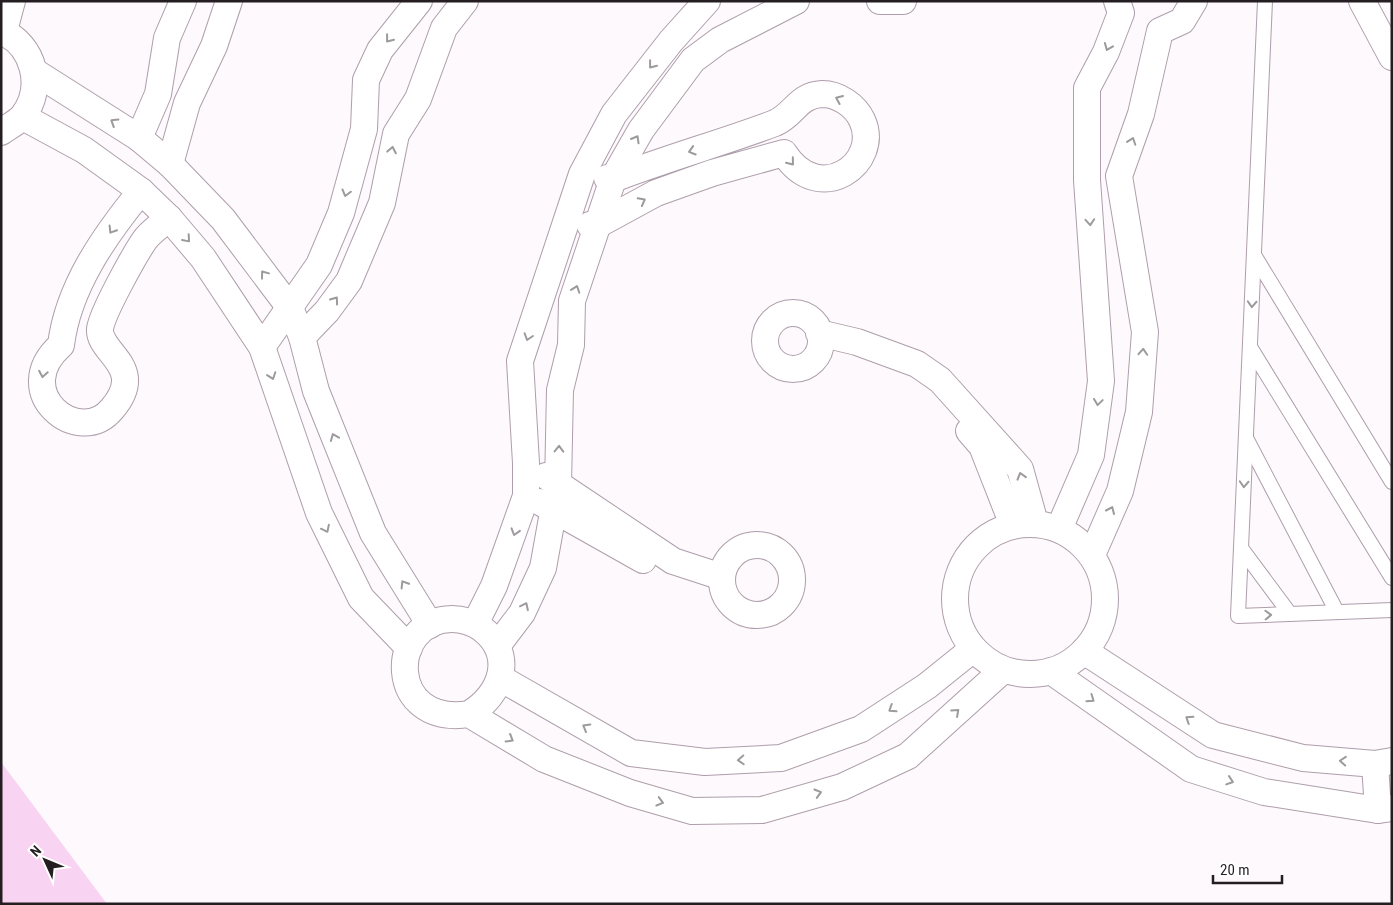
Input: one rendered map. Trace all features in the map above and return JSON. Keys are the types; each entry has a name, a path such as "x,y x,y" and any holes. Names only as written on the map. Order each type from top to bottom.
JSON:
{"street":[{"path":"1,132 23,117 33,96 35,72 29,56 18,41 2,31 12,1"},
{"path":"139,138 158,94 167,38 182,1"},
{"path":"170,164 187,103 214,46 229,1"},
{"path":"302,336 327,311 349,281 382,203 396,134 418,99 444,28 466,1"},
{"path":"475,624 504,561 526,496 520,361 582,174 614,114 671,41 707,1"},
{"path":"497,646 522,613 543,568 557,497 560,390 571,345 572,301 614,178 641,130 693,60 720,40 796,1"},
{"path":"880,1 903,1"},
{"path":"1035,526 1091,455 1101,381 1087,180 1087,88 1106,52 1121,13 1117,1"},
{"path":"1092,555 1120,491 1140,412 1145,332 1119,176 1141,114 1160,32 1182,22 1194,1"},
{"path":"1362,1 1392,57"},
{"path":"262,348 319,265 341,213 364,129 366,80 380,50 417,4 444,28"},
{"path":"671,41 693,60"},
{"path":"35,72 139,138 170,164 223,219 290,308 302,336 316,391 373,534 430,625"},
{"path":"564,228 598,224 656,193 712,173 784,153 792,166 803,174 817,179 832,178 846,172 856,162 863,150 864,127 852,106 839,98 823,94 807,98 794,106 785,119 733,139 656,162 614,178 582,174"},
{"path":"23,117 84,150 141,191 169,218 203,258 262,348 319,513 361,598 409,648"},
{"path":"1087,180 1119,176"},
{"path":"141,191 120,217 75,289 63,330 61,345 50,354 44,366 41,380 43,393 49,405 59,415 71,421 85,422 98,419 110,412 119,401 124,388 124,374 120,362 102,342 100,329 114,294 145,239 169,218"},
{"path":"819,343 857,342 917,364 940,380 1020,469 1035,526"},
{"path":"526,463 557,497 673,561 723,582"},
{"path":"526,496 557,497"},
{"path":"1035,526 1077,539 1092,555 1103,578 1105,604 1099,629 1084,651 1069,664 1051,671 1027,674 1003,670 982,658 966,640 956,618 954,594 959,571 972,550 990,534 1035,526"},
{"path":"460,619 475,624 488,633 497,646 502,662 500,678 494,694 483,706 469,714 452,716 436,714 422,706 411,693 405,679 404,663 409,648 417,635 430,625 444,620 460,619"},
{"path":"500,678 631,753 705,762 781,758 861,729 927,686 973,649"},
{"path":"1051,671 1191,769 1264,792 1385,809 1383,762 1303,758 1213,735 1084,651"},
{"path":"469,714 544,759 630,793 692,811 762,810 842,787 908,756 1003,670"}],"lane":[{"path":"1265,1 1238,616 1392,610"},
{"path":"1254,255 1392,482"},
{"path":"1250,347 1392,578"},
{"path":"1246,437 1337,612"},
{"path":"1241,548 1290,614"}],"shaded area":[{"path":"1,762 107,904 1,904"}]}
